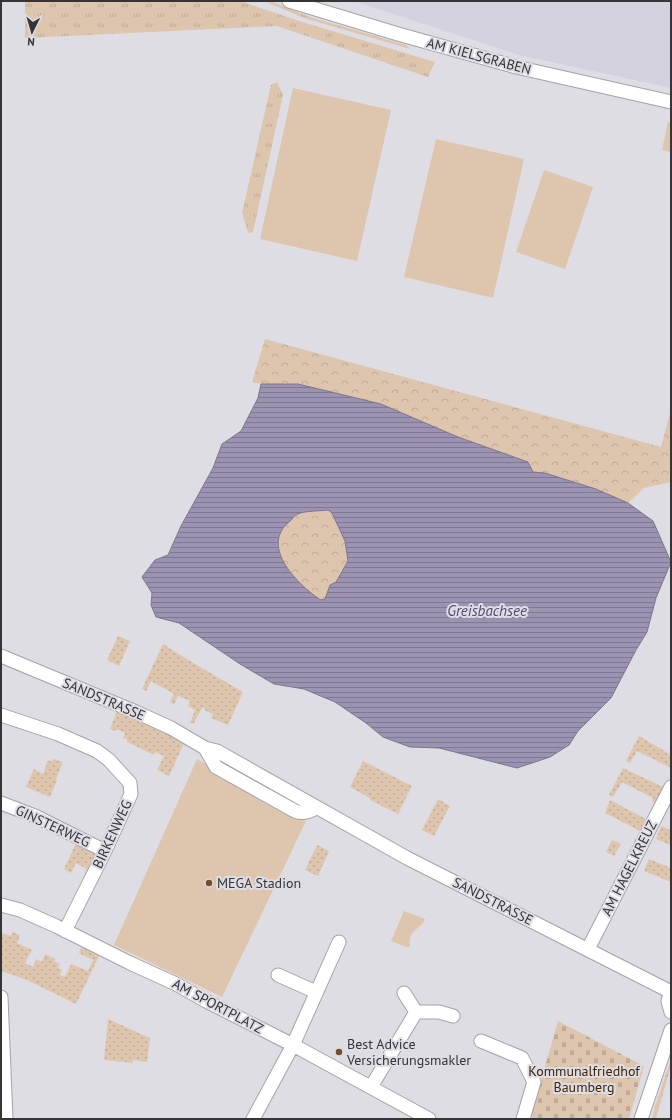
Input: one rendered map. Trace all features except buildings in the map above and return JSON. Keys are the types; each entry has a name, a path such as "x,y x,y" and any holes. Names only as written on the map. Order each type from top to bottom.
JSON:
{"street":[{"name":"AM KIELSGRABEN","path":"289,1 508,65 671,102"},
{"name":"SANDSTRASSE","path":"1,656 136,712 171,728 205,748 217,751 407,858 671,992"},
{"name":"BIRKENWEG","path":"1,715 58,734 97,750 109,760 130,783 131,794 105,851 65,931"},
{"name":"AM HAGELKREUZ","path":"588,949 671,787"},
{"name":"GINSTERWEG","path":"1,803 35,816 105,851"},
{"name":"AM SPORTPLATZ","path":"1,905 20,910 176,984 371,1087 410,1115 429,1119"},
{"path":"253,1119 293,1045 339,942"},
{"path":"278,975 316,992"},
{"path":"671,992 668,1001 671,1012"},
{"path":"404,993 416,1012"},
{"path":"1,997 6,1119"},
{"path":"416,1012 440,1012 453,1016"},
{"path":"371,1087 416,1012"},
{"path":"641,1119 671,1030"},
{"path":"481,1040 522,1058 534,1082 523,1119"}],"shaded area":[{"path":"353,1 671,1 671,88 519,55"}],"green space":[{"path":"25,1 240,1 299,21 435,62 428,77 277,26 25,38"},
{"path":"264,1 270,1 310,17 406,45 410,49 304,18"},
{"path":"277,82 283,95 253,232 250,233 248,232 242,213 271,85"},
{"path":"293,88 391,110 357,261 260,239"},
{"path":"668,122 671,123 671,152 662,150"},
{"path":"436,139 524,159 493,298 404,277"},
{"path":"544,170 593,187 565,269 516,252"},
{"path":"265,339 661,447 671,409 671,482 644,488 628,503 570,481 533,472 528,462 415,422 329,394 295,384 264,384 252,382"},
{"path":"328,510 332,513 345,541 348,561 336,582 330,585 325,599 321,601 303,586 294,576 280,554 278,543 281,532 297,515 304,512"},
{"path":"118,636 130,641 119,666 107,660"},
{"path":"163,644 243,692 228,725 211,718 213,714 206,711 203,707 193,724 190,723 195,710 188,706 190,701 178,696 174,704 170,702 174,694 151,681 146,691 142,689"},
{"path":"118,708 185,741 169,776 157,770 164,756 155,752 152,754 127,742 127,739 123,738 125,733 117,729 116,731 110,729"},
{"path":"639,736 671,755 671,768 637,751 630,763 626,761"},
{"path":"53,759 63,762 50,797 26,787 34,769 43,774 48,760 52,762"},
{"name":"MEGA Stadion","path":"197,759 306,821 222,997 114,945"},
{"path":"363,761 412,786 398,814 370,800 370,798 350,787"},
{"path":"623,768 663,787 655,803 652,801 653,798 622,782 613,797 609,795"},
{"path":"438,799 450,806 434,836 422,830"},
{"path":"610,800 646,819 640,831 605,813"},
{"path":"661,826 671,830 671,845 656,839"},
{"path":"612,840 621,844 614,856 606,852"},
{"path":"77,841 95,851 97,857 86,880 83,878 87,869 76,863 71,873 64,869"},
{"path":"317,845 329,851 318,876 305,870"},
{"path":"649,859 671,868 671,882 644,871"},
{"path":"404,911 425,919 423,923 412,933 410,947 406,947 391,941"},
{"path":"12,932 20,935 17,943 32,950 25,963 33,967 36,959 42,962 45,954 55,959 54,961 60,964 58,968 62,970 60,975 65,977 71,964 88,971 93,960 79,953 81,947 99,956 76,1004 27,980 1,971 1,933 11,936"},
{"path":"108,1019 150,1038 147,1062 133,1060 133,1063 104,1060"},
{"name":"Kommunalfriedhof Baumberg","path":"558,1021 644,1066 629,1119 530,1119"},
{"path":"671,1059 671,1065 656,1119 652,1119 657,1100"}],"water":[{"name":"Greisbachsee","path":"261,384 298,384 381,404 458,437 528,462 533,472 545,473 596,489 628,503 653,521 671,562 656,598 647,632 611,698 578,731 569,745 550,757 517,768 439,748 410,747 383,737 366,723 335,702 304,689 274,684 240,664 179,623 156,617 151,605 152,593 142,577 155,560 168,555 181,526 213,468 222,444 241,431 258,398","holes":["328,510 332,513 345,541 348,561 336,582 330,585 325,599 321,600 312,594 293,576 280,554 278,543 281,532 294,516 304,512"]}],"place":[{"name":"MEGA Stadion","path":"209,883"},
{"name":"Best Advice Versicherungsmakler","path":"339,1052"}]}
